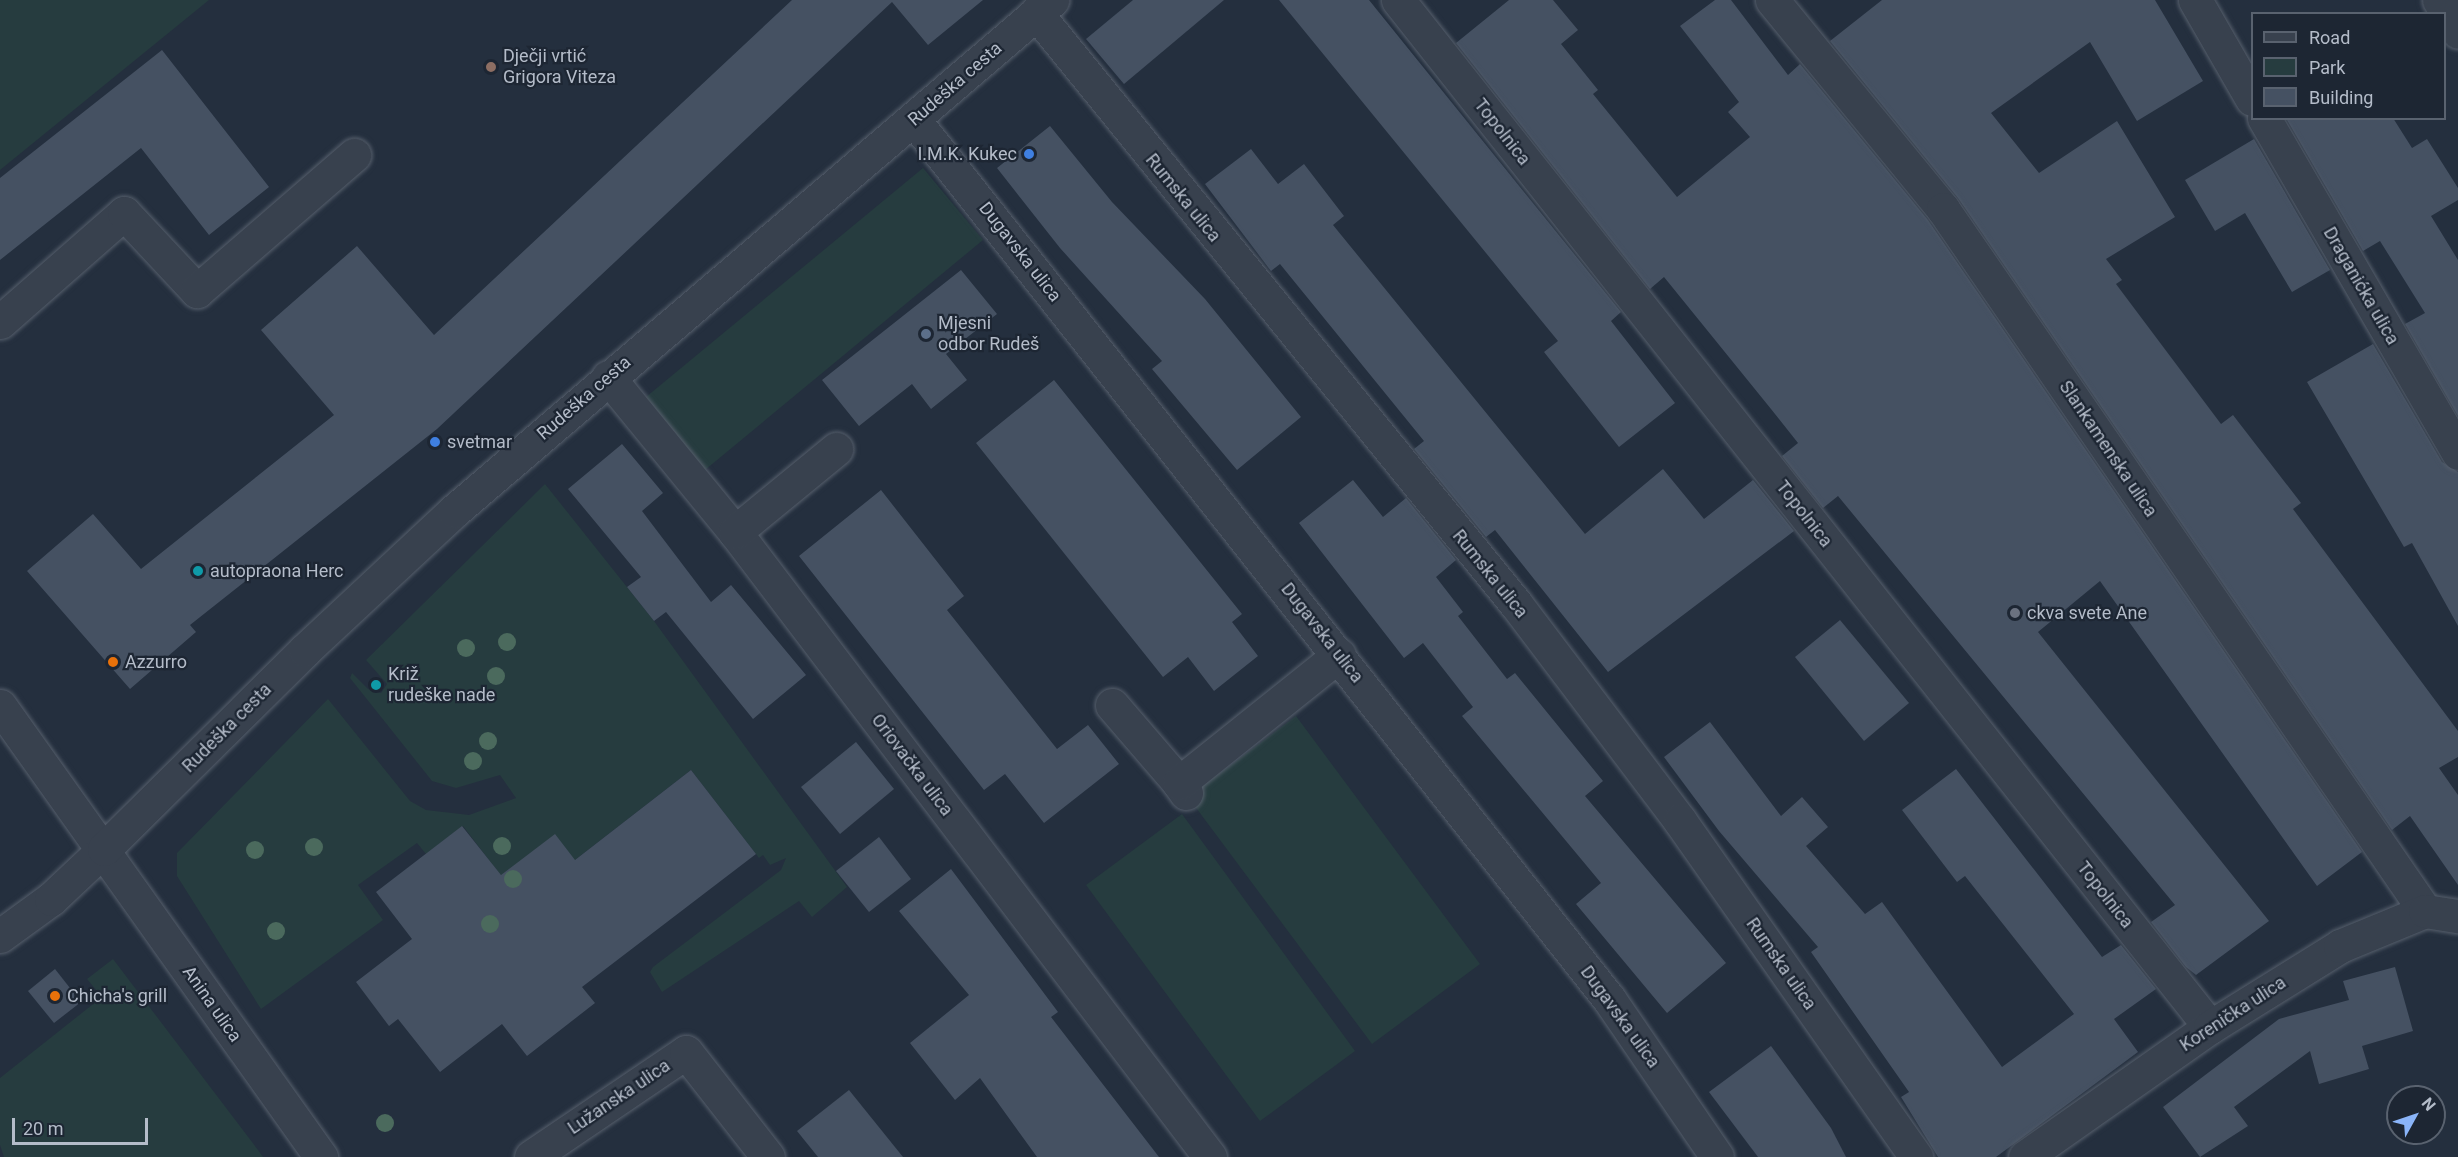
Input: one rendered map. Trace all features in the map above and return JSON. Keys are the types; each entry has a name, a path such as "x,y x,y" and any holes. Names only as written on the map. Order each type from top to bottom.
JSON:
{"street":[{"name":"Topolnica","path":"1398,0 2210,1028"},
{"name":"Slankamenska ulica","path":"1772,0 1943,209 2425,911"},
{"path":"2195,0 2251,96"},
{"path":"2439,0 2458,32"},
{"name":"Rudeška cesta","path":"0,936 51,898 104,849 304,650 608,377 914,120 1044,6"},
{"name":"Rumska ulica","path":"1044,6 1516,604 1680,821 1916,1157"},
{"name":"Dugavska ulica","path":"914,120 1609,999 1717,1157"},
{"name":"Draganićka ulica","path":"2265,120 2458,453"},
{"path":"0,322 124,213 197,291 354,155"},
{"name":"Oriovačka ulica","path":"608,377 735,532 1210,1157"},
{"path":"735,532 836,448"},
{"path":"1112,705 1183,788 1339,655"},
{"name":"Anina ulica","path":"0,706 104,849 321,1157"},
{"name":"Korenička ulica","path":"2025,1157 2210,1028 2340,946 2425,911"},
{"path":"2425,911 2458,916"},
{"name":"Lužanska ulica","path":"531,1157 686,1052 768,1157"}],"green space":[{"path":"0,0 209,0 0,170"},
{"path":"923,168 983,240 705,470 646,397"},
{"path":"545,484 654,621 847,887 812,917 799,901 662,992 650,972 653,967 781,870 786,858 770,865 763,855 759,858 691,770 575,860 515,894 463,826 426,854 417,843 358,885 383,920 261,1009 177,876 177,853 328,699 410,801 426,810 469,815 516,798 500,775 456,788 432,781 350,678 352,673 368,689 381,693 387,684 366,660"},
{"path":"1296,716 1480,964 1372,1044 1188,797"},
{"path":"1182,814 1355,1051 1260,1121 1086,885"},
{"path":"113,959 263,1157 4,1157 0,1145 0,1078 102,997 87,979"}],"building":[{"path":"792,0 983,0 928,45 892,2 437,429 190,625 196,632 130,689 27,571 93,514 141,569 334,415 261,330 357,246 434,335"},
{"path":"1133,0 1224,0 1124,84 1086,39"},
{"path":"1279,0 1369,0 1621,312 1611,321 1675,403 1619,447 1544,352 1558,341"},
{"path":"1509,0 1553,0 1578,30 1561,44 1598,90 1593,94 1677,197 1750,137 1728,112 1739,102 1680,26 1715,0 1731,0 1788,75 1800,64 1928,220 2362,852 2317,886 2100,581 2038,632 2269,921 2196,975 2186,967 2151,922 2175,905 1838,496 1823,508 1782,456 1798,443 1664,277 1650,289 1456,43"},
{"path":"1882,0 2155,0 2203,81 2137,121 2090,42 1991,113 2039,173 2117,121 2175,217 2106,259 2122,280 2116,284 2221,424 2233,415 2301,503 2293,509 2458,731 2458,757 2439,768 2458,795 2458,885 2410,816 2392,830 1958,198 1830,41"},
{"path":"162,50 269,187 209,235 141,148 0,260 0,178"},
{"path":"2287,120 2394,120 2412,148 2427,139 2458,188 2458,200 2431,216 2458,260 2458,416 2405,324 2425,313 2380,241 2363,251"},
{"path":"1050,126 1112,202 1205,299 1301,417 1237,470 1152,369 1162,361 1060,248 997,168"},
{"path":"2254,139 2330,270 2292,292 2245,213 2215,231 2185,180"},
{"path":"1251,149 1278,184 1304,164 1344,216 1333,225 1585,534 1663,469 1704,519 1753,480 1794,531 1608,672 1495,530 1486,537 1414,449 1424,441 1280,264 1271,271 1205,184"},
{"name":"Mjesni odbor Rudeš","path":"961,270 997,314 946,354 967,380 931,409 912,384 859,426 822,380"},
{"path":"2373,344 2442,462 2458,472 2458,626 2412,543 2404,547 2307,382"},
{"path":"1054,380 1242,614 1232,622 1258,656 1214,691 1188,657 1163,677 976,443"},
{"path":"622,444 663,493 642,511 711,602 731,585 806,675 753,719 666,612 654,621 627,587 641,577 568,489"},
{"path":"1353,480 1383,517 1406,498 1456,560 1436,577 1463,612 1458,616 1507,679 1515,673 1603,781 1585,796 1726,963 1667,1013 1576,904 1601,883 1462,716 1473,707 1423,643 1404,658 1299,523"},
{"path":"881,490 964,596 947,610 1057,749 1088,725 1119,764 1044,823 1005,774 984,790 799,556"},
{"path":"1840,620 1909,703 1864,741 1795,657"},
{"path":"1710,722 1781,816 1802,797 1828,827 1806,846 1865,914 1882,902 2002,1067 2074,1014 1965,876 1957,882 1902,810 1956,769 2102,957 2121,945 2156,989 2114,1019 2138,1052 1996,1157 1938,1157 1901,1097 1909,1092 1811,952 1818,947 1719,831 1664,757"},
{"path":"856,742 894,789 840,834 801,787"},
{"path":"691,770 756,854 582,987 595,1003 527,1056 502,1024 440,1072 398,1019 389,1026 356,982 412,939 376,892 462,826 501,875 555,834 575,860"},
{"path":"879,837 911,879 869,912 836,871"},
{"path":"951,869 1058,1012 1051,1017 1159,1157 1037,1157 980,1078 955,1100 910,1043 969,995 899,911"},
{"path":"2395,967 2413,1031 2362,1046 2369,1069 2319,1084 2310,1051 2234,1107 2248,1126 2200,1157 2163,1107 2279,1019 2349,1000 2343,981"},
{"name":"Chicha's grill","path":"55,969 81,1002 54,1023 28,991"},
{"path":"1771,1046 1831,1128 1846,1157 1758,1157 1709,1092"},
{"path":"849,1090 903,1157 818,1157 797,1131"}],"place":[{"name":"Dječji vrtić Grigora Viteza","path":"491,67"},
{"name":"I.M.K. Kukec","path":"1029,154"},
{"name":"Mjesni odbor Rudeš","path":"926,334"},
{"name":"svetmar","path":"435,442"},
{"name":"autopraona Herc","path":"198,571"},
{"name":"ckva svete Ane","path":"2015,613"},
{"name":"Azzurro","path":"113,662"},
{"name":"Križ rudeške nade","path":"376,685"},
{"name":"Chicha's grill","path":"55,996"}]}
